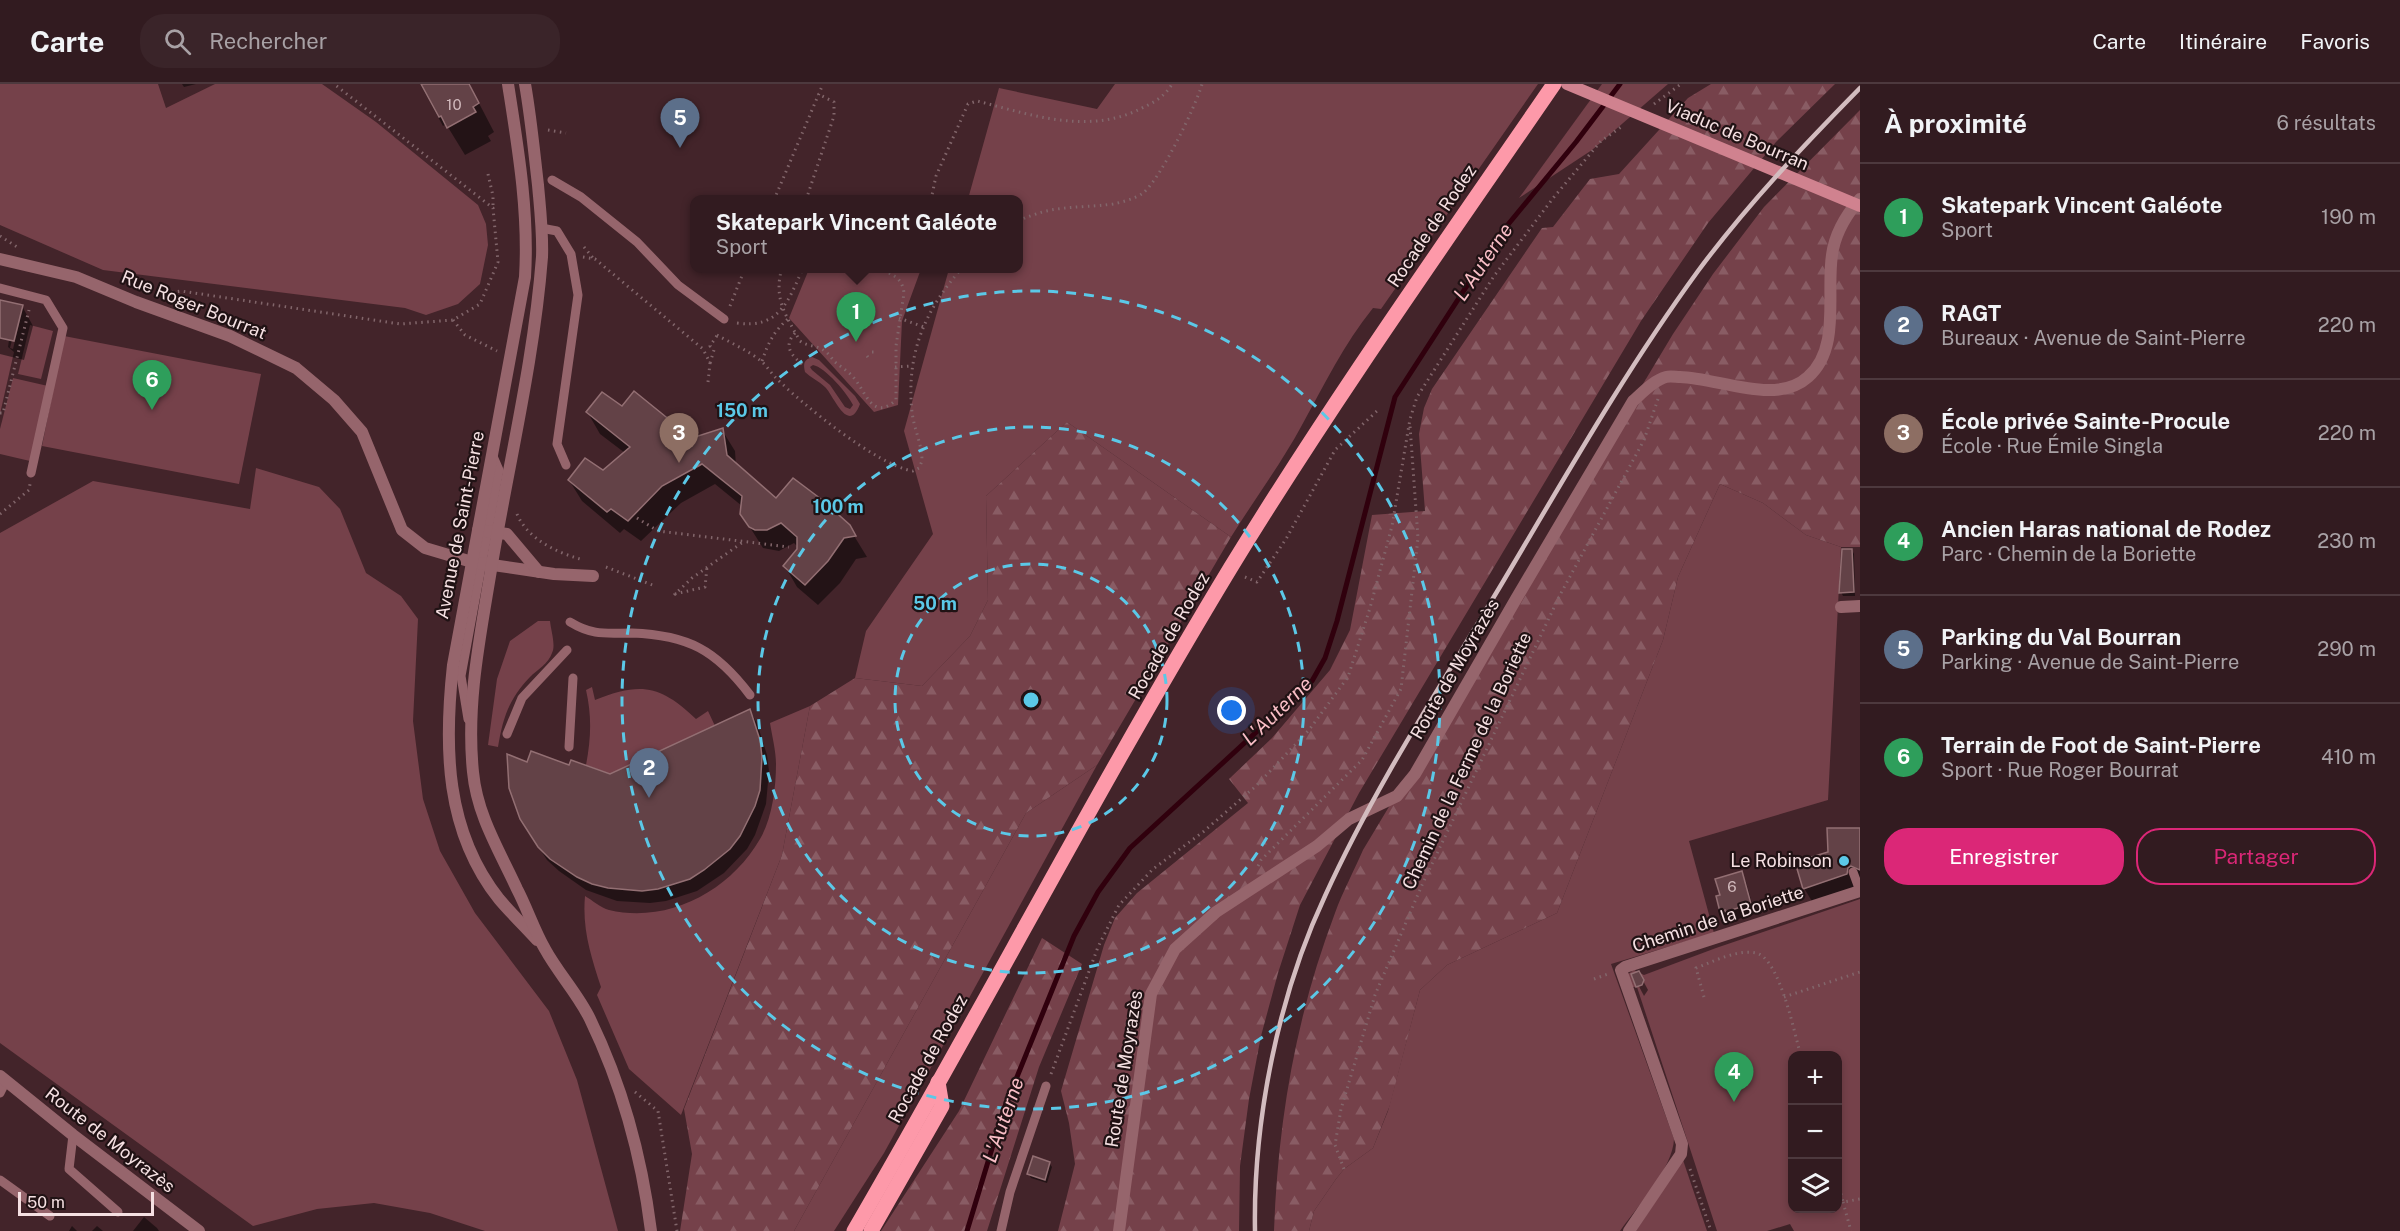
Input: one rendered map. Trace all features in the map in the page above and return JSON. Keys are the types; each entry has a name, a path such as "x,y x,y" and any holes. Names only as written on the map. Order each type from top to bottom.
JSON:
{"main road":[{"name":"Rocade de Rodez","path":"854,1231 1148,709 1229,571 1347,386 1554,84"},
{"name":"Viaduc de Bourran","path":"1567,84 1860,206"},
{"path":"871,1231 942,1106 938,1082"}],"street":[{"name":"Avenue de Saint-Pierre","path":"507,84 521,170 526,248 525,277 492,454 487,531 481,564 470,733 473,775 481,810 496,849 517,887 544,947 589,1016 614,1073 646,1194 651,1231"},
{"name":"Avenue de Saint-Pierre","path":"525,84 531,117 542,254 531,349 481,564 453,665 448,758 461,827 478,865 498,898 544,947"},
{"path":"1666,377 1694,377 1769,391 1790,388 1805,380 1820,366 1828,339 1832,254 1844,218 1860,199"},
{"name":"Rue Roger Bourrat","path":"0,259 76,277 136,302 230,336 296,368 334,400 362,432 402,530 425,548 481,564 539,572 595,570"},
{"name":"Route de Moyrazès","path":"1119,1231 1151,994 1175,949 1216,912 1317,846 1349,819 1397,796 1409,781 1633,401 1666,377"},
{"path":"487,531 507,534 539,572"},
{"path":"1841,607 1860,606"},
{"name":"Chemin de la Boriette","path":"1682,1144 1621,970 1860,891"},
{"name":"Route de Moyrazès","path":"2,1084 199,1231"},
{"path":"1629,1231 1681,1154 1682,1144"}],"lane":[{"path":"552,180 580,197 637,242 678,285 724,319"},
{"path":"541,228 557,231 571,254 578,295 557,444 566,465"},
{"path":"0,288 46,300 63,328 32,474"},
{"path":"570,622 600,634 663,635 684,640 701,648 728,669 750,695"},
{"path":"507,734 522,698 567,650"},
{"path":"569,747 573,678"},
{"path":"1853,872 1860,891"},
{"path":"1001,1231 1010,1192 1046,1086"},
{"path":"73,1136 69,1169 118,1212"},
{"path":"0,1180 50,1216"}],"path":[{"path":"334,84 493,208"},
{"path":"776,195 823,84"},
{"path":"932,195 936,176 968,104 976,101 1052,120 1084,123 1111,120 1137,111 1156,101 1172,84"},
{"path":"1023,219 1060,207 1113,204 1130,200 1143,193 1155,178 1177,141 1202,84"},
{"path":"1646,110 1681,84"},
{"path":"808,195 834,116 834,102 818,94"},
{"path":"1046,1086 1098,947 1119,905 1153,870 1203,832 1256,786 1309,730 1348,677 1370,608 1392,526 1410,419 1417,398 1494,276 1554,197 1601,141 1628,122"},
{"path":"546,129 566,133"},
{"path":"136,302 152,296 181,291 400,324 453,320 480,304 498,262 493,196 488,174"},
{"path":"571,254 595,259 704,349 710,363"},
{"path":"708,382 714,350 710,346 717,335 743,273"},
{"path":"781,273 778,283 779,298 800,341 806,346 825,351 851,374 873,405 882,408 890,406 896,400 895,367 899,318 904,293 899,278 889,273"},
{"path":"724,319 738,324 754,325 768,321 783,308 800,273"},
{"path":"717,335 762,361 775,377 841,432 894,465 913,471 919,468 922,452 913,415 911,366 916,344 924,327 945,287 958,273"},
{"path":"0,413 3,413 32,297"},
{"path":"762,361 768,342 775,330 789,318"},
{"path":"899,318 924,327"},
{"path":"453,320 465,335 493,351 511,354"},
{"path":"795,333 789,339 788,349 793,357 803,365"},
{"path":"895,367 911,366"},
{"name":"Chemin de la Ferme de la Boriette","path":"1344,1169 1335,1145 1341,1109 1375,994 1422,885 1560,596 1644,440 1666,377"},
{"path":"1229,571 1257,582 1286,539 1335,450 1377,411"},
{"path":"1247,892 1261,860 1362,760 1401,689 1418,538 1410,419"},
{"path":"0,514 29,490 32,474"},
{"path":"516,511 522,525 533,537 572,557 589,562"},
{"path":"637,518 658,531 789,547"},
{"path":"707,567 705,586 674,595 692,578 707,567 743,542"},
{"path":"595,570 655,586"},
{"path":"1704,997 1696,968 1737,953 1758,954 1772,966 1784,997 1800,1051"},
{"path":"1784,997 1860,972"},
{"path":"614,1073 658,1111 677,1231"},
{"path":"1682,1144 1711,1231"},
{"path":"1842,1198 1851,1231"},
{"path":"1843,1202 1860,1199"}],"green space":[{"path":"0,84 158,84 166,108 215,84 322,84 376,122 478,205 486,224 488,245 480,284 458,304 426,315 405,308 103,270 0,225"},
{"path":"1115,84 1538,84 1381,309 1373,308 1353,336 1285,454 1231,537 1067,422 986,496 988,600 970,636 922,686 855,678 866,631 933,534 904,431 948,273 1023,273 1023,195 969,195 999,88 1097,109"},
{"path":"1602,84 1668,84 1592,150 1519,198"},
{"path":"1711,84 1835,84 1776,142 1708,223 1641,321 1359,793 1300,905 1261,1036 1249,1099 1240,1166 1239,1231 1058,1231 1075,1164 1069,1123 1061,1091 1104,945 1115,918 1137,893 1248,803 1229,779 1272,738 1330,670 1350,630 1372,515 1425,511 1419,434 1424,408 1432,389 1542,228 1553,227 1590,179 1619,174 1688,98"},
{"path":"1860,110 1860,547 1841,547 1806,535 1763,503 1720,484 1678,577 1663,640 1557,913 1447,965 1420,990 1390,1105 1373,1148 1344,1169 1336,1179 1314,1211 1309,1231 1274,1231 1285,1109 1300,1030 1321,952 1338,905 1363,850 1673,334 1713,274 1764,207"},
{"path":"807,273 920,273 902,321 898,405 874,412 789,318"},
{"path":"30,325 53,331 41,379 18,374"},
{"path":"64,336 261,374 239,484 42,446"},
{"path":"0,338 9,340 8,347 14,352 0,414"},
{"path":"812,357 819,360 855,396 860,404 851,416 841,410 825,387 805,372 805,362","holes":["813,365 830,376 846,394 853,405 850,409 845,407 830,385 810,367"]},
{"path":"13,378 48,386 30,461 0,454 0,429"},
{"path":"1067,422 1231,537 1097,765 1026,813 794,1231 680,1231 692,1154 684,1109 782,855 810,706 855,678 922,686 970,636 988,600 986,496"},
{"path":"256,468 319,487 340,509 366,573 401,596 418,619 413,721 423,799 440,851 475,913 549,1011 577,1080 618,1231 485,1231 430,1213 374,1203 317,1209 253,1226 0,1043 0,533 93,481 250,509"},
{"path":"1720,484 1763,503 1806,535 1841,547 1828,800 1689,841 1714,933 1611,964 1674,1139 1668,1162 1661,1175 1620,1231 1309,1231 1314,1211 1336,1179 1344,1169 1373,1148 1388,1111 1420,990 1447,965 1557,913 1663,640 1678,577"},
{"path":"538,621 550,621 552,653 512,701 502,726 498,747 488,745 497,679 510,641"},
{"path":"592,687 595,700 611,694 638,689 660,693 672,699 696,719 708,711 715,726 610,774 586,765 590,728 586,690"},
{"path":"810,706 782,855 681,1115 629,1069 597,995 601,987 586,931 585,896 609,910 631,913 653,912 695,899 715,888 732,874 760,839 770,813 776,764 770,723"},
{"path":"1097,765 884,1153 834,1231 794,1231 1026,813"},
{"path":"1860,899 1860,1231 1717,1231 1637,987 1632,987 1628,974 1634,970 1644,975"},
{"path":"1042,938 1082,964 1039,1067 987,1231 881,1231 959,1111"},
{"path":"1683,1160 1707,1231 1636,1231"}],"building":[{"path":"421,84 469,84 479,103 473,107 476,112 447,128"},
{"path":"0,300 23,305 14,341 0,338"},
{"path":"634,391 692,438 723,428 727,455 776,498 793,478 850,525 856,536 844,538 828,561 805,585 783,566 797,549 797,537 781,523 767,530 755,530 749,527 740,514 742,496 702,464 662,486 628,521 611,509 607,512 568,480 585,458 603,470 630,447 586,412 602,392 622,406"},
{"path":"1842,549 1852,549 1854,592 1839,593"},
{"path":"750,709 760,740 762,757 760,790 755,806 740,836 730,849 690,879 658,889 642,891 592,884 550,859 538,847 520,819 509,788 507,754 527,762 531,751 569,765 571,760 610,774"},
{"name":"Le Robinson","path":"1827,828 1860,828 1860,870 1851,866 1847,874 1803,889 1795,862 1828,852"},
{"path":"1742,871 1751,904 1720,912 1716,896 1720,895 1715,879"},
{"path":"1639,971 1644,980 1642,985 1636,987 1631,974"},
{"path":"1033,1156 1050,1162 1045,1180 1027,1174"}],"waterway":[{"name":"L'Auterne","path":"967,1231 1004,1109 1074,936 1098,892 1130,848 1312,681 1325,658 1337,621 1395,397 1501,233 1576,142 1620,84"}],"railway":[{"path":"1255,1231 1258,1146 1264,1103 1282,1017 1308,935 1365,816 1409,738 1645,347 1698,271 1756,199 1860,88"}],"place":[{"name":"Parking du Val Bourran","path":"680,148"},
{"name":"Skatepark Vincent Galéote","path":"856,342"},
{"name":"Terrain de Foot de Saint-Pierre","path":"152,410"},
{"name":"École privée Sainte-Procule","path":"679,463"},
{"name":"RAGT","path":"649,798"},
{"name":"Le Robinson","path":"1844,861"},
{"name":"Ancien Haras national de Rodez","path":"1734,1102"}]}
